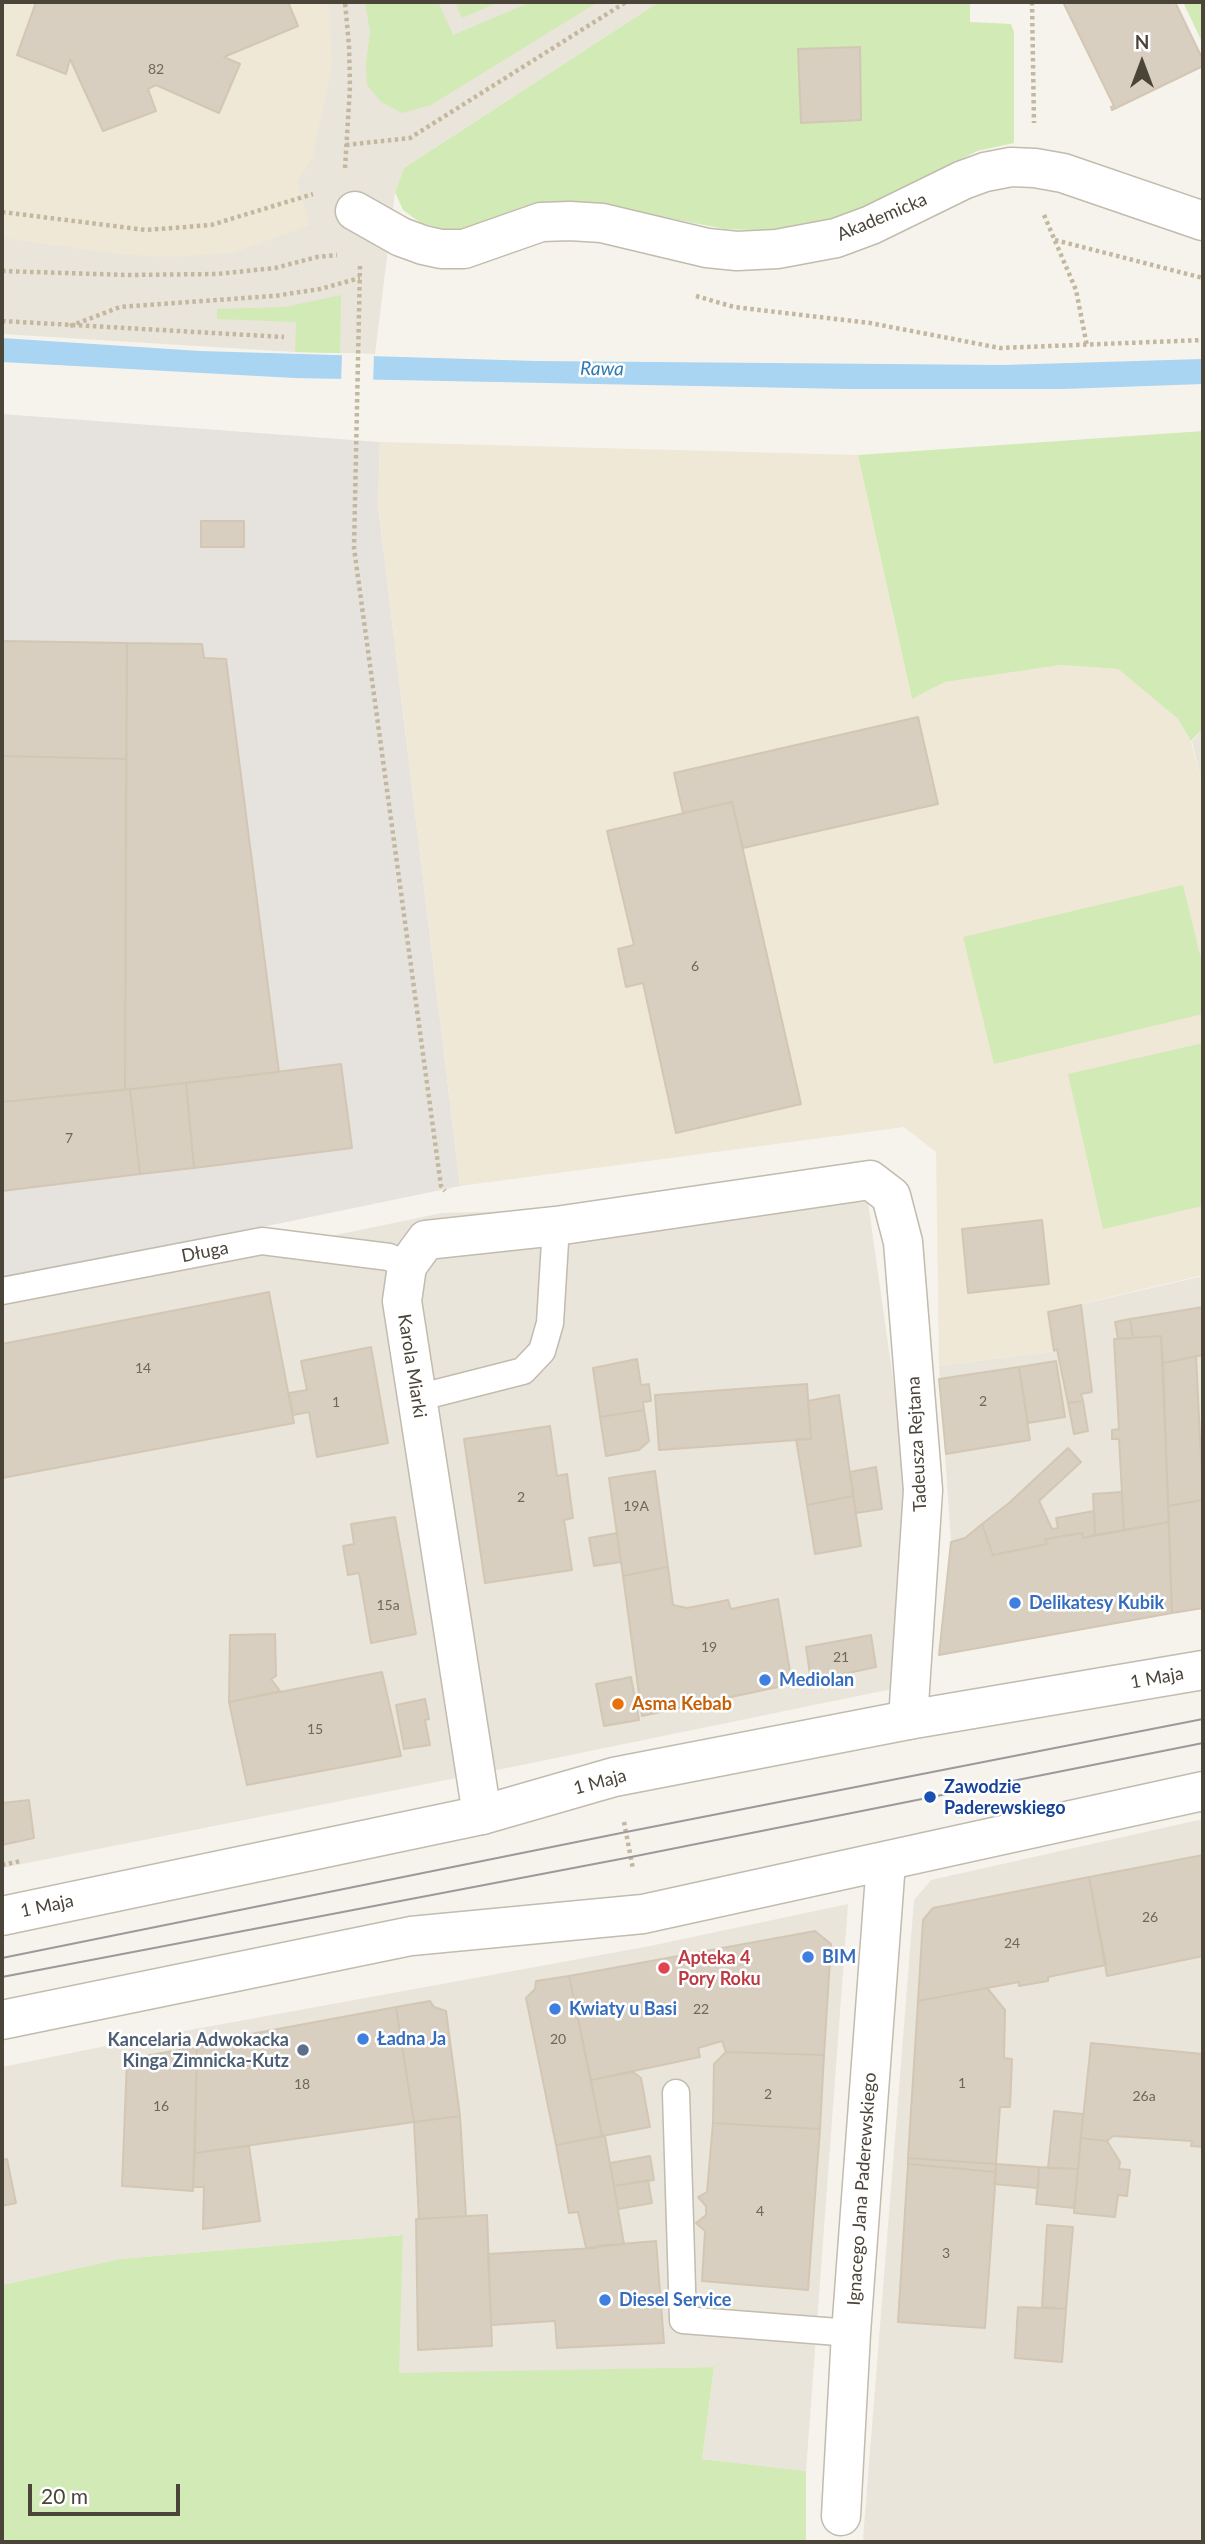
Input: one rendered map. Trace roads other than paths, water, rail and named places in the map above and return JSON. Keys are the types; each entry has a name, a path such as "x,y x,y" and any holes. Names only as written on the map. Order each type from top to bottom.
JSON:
{"street":[{"name":"Akademicka","path":"349,197 401,237 423,246 441,249 464,249 541,222 570,221 602,223 707,248 737,251 777,249 836,238 871,225 964,180 985,172 1011,167 1035,167 1063,173 1203,221"},
{"name":"Tadeusza Rejtana","path":"556,1226 870,1180 891,1196 903,1242 923,1490 908,1720"},
{"path":"407,1266 426,1240 556,1226"},
{"name":"Karola Miarki","path":"407,1266 402,1301 482,1815"},
{"name":"1 Maja","path":"2,1916 482,1815 614,1776 908,1720 1203,1670"},
{"path":"2,2020 411,1936 643,1914 1203,1791"},
{"name":"Ignacego Jana Paderewskiego","path":"841,2516 851,2333 886,1862"}],"lane":[{"path":"417,1398 523,1371 542,1351 550,1324 556,1226"},
{"name":"Długa","path":"2,1291 262,1241 389,1256 407,1266"},
{"path":"676,2093 683,2320 851,2333"}],"water":[{"name":"Rawa","path":"2,338 200,351 536,361 1003,365 1203,359 1203,384 1063,389 848,389 294,378 2,362"}],"tram line":[{"path":"2,1958 1203,1719"},
{"path":"2,1977 631,1857 1203,1743"}],"place":[{"name":"Delikatesy Kubik","path":"1015,1603"},
{"name":"Mediolan","path":"765,1680"},
{"name":"Asma Kebab","path":"618,1704"},
{"name":"Zawodzie Paderewskiego","path":"930,1797"},
{"name":"BIM","path":"808,1957"},
{"name":"Apteka 4 Pory Roku","path":"664,1968"},
{"name":"Kwiaty u Basi","path":"555,2009"},
{"name":"Ładna Ja","path":"363,2039"},
{"name":"Kancelaria Adwokacka Kinga Zimnicka-Kutz","path":"303,2050"},
{"name":"Diesel Service","path":"605,2300"}]}
